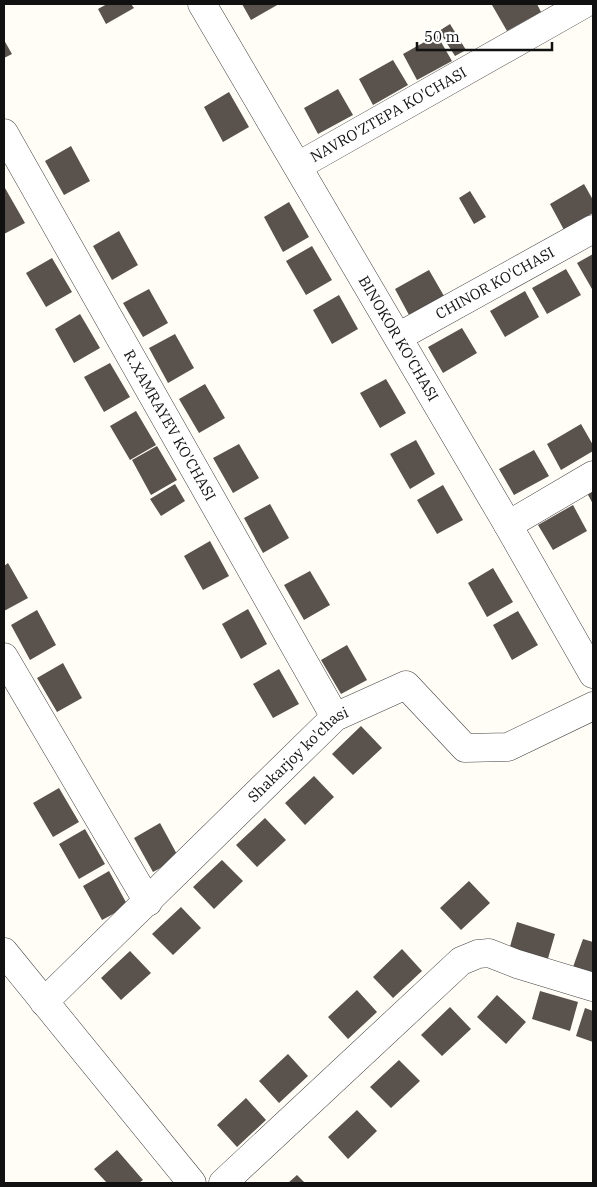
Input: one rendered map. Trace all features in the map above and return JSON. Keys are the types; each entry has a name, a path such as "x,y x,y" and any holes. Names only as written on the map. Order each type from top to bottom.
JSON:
{"street":[{"name":"BINOKOR KO'CHASI","path":"202,4 508,524 593,674"},
{"name":"NAVRO'ZTEPA KO'CHASI","path":"298,166 584,4"},
{"name":"R.XAMRAYEV KO'CHASI","path":"4,133 335,717"},
{"name":"CHINOR KO'CHASI","path":"398,337 593,229"},
{"path":"508,524 593,474"},
{"path":"4,657 148,902"},
{"name":"Shakarjoy ko'chasi","path":"44,1002 335,717 406,685 465,748 508,747 593,706"},
{"path":"4,952 192,1183"},
{"path":"223,1183 462,961 478,954 489,953 517,964 593,987"}],"building":[{"path":"107,4 131,4 134,8 106,24 98,9"},
{"path":"242,4 279,4 251,20"},
{"path":"537,4 541,12 507,31 492,5"},
{"path":"450,24 466,50 455,56 439,31"},
{"path":"437,35 452,61 417,80 403,54"},
{"path":"4,40 12,54 4,58"},
{"path":"393,60 408,85 373,105 359,79"},
{"path":"338,89 353,115 318,134 304,108"},
{"path":"229,92 249,127 223,142 204,107"},
{"path":"71,146 90,181 64,195 45,161"},
{"path":"584,184 593,200 593,213 564,230 550,204"},
{"path":"4,189 25,223 4,234"},
{"path":"470,191 486,217 474,224 459,198"},
{"path":"289,202 309,237 283,252 264,217"},
{"path":"119,231 138,265 112,280 93,246"},
{"path":"312,246 332,280 306,295 286,261"},
{"path":"593,254 593,288 592,289 577,263"},
{"path":"52,258 72,292 46,307 26,273"},
{"path":"566,269 581,295 547,314 532,288"},
{"path":"429,270 444,296 409,315 395,289"},
{"path":"149,289 168,323 143,337 123,303"},
{"path":"525,291 539,317 505,337 490,311"},
{"path":"339,295 358,329 332,344 313,310"},
{"path":"80,314 100,348 74,363 55,329"},
{"path":"462,328 477,353 443,373 428,347"},
{"path":"175,334 194,368 168,383 149,348"},
{"path":"110,363 130,397 104,412 84,377"},
{"path":"386,379 406,413 380,428 360,393"},
{"path":"205,384 225,418 199,433 179,399"},
{"path":"136,411 156,445 130,460 110,426"},
{"path":"581,424 593,445 593,451 561,470 547,444"},
{"path":"416,440 435,474 410,489 390,454"},
{"path":"239,444 259,478 233,493 213,458"},
{"path":"157,446 177,480 151,495 132,460"},
{"path":"534,450 549,476 514,495 499,469"},
{"path":"175,484 185,501 161,516 150,499"},
{"path":"443,485 463,520 437,534 417,500"},
{"path":"593,490 593,504 587,493"},
{"path":"270,504 289,538 263,553 244,518"},
{"path":"573,505 587,531 553,550 538,525"},
{"path":"210,541 229,576 203,590 184,556"},
{"path":"8,563 28,598 4,611 4,566"},
{"path":"493,568 513,602 487,617 468,583"},
{"path":"310,571 330,605 304,620 284,585"},
{"path":"248,609 267,644 241,659 222,624"},
{"path":"37,610 56,645 30,660 11,625"},
{"path":"518,611 538,645 512,660 493,625"},
{"path":"347,645 367,680 341,694 321,660"},
{"path":"63,663 82,698 57,712 37,678"},
{"path":"279,669 299,704 273,718 253,684"},
{"path":"361,726 382,748 353,775 332,754"},
{"path":"314,776 334,797 305,825 285,803"},
{"path":"59,788 79,822 53,837 33,803"},
{"path":"265,818 286,840 257,867 236,845"},
{"path":"160,823 179,858 153,872 134,838"},
{"path":"85,829 105,864 79,879 59,844"},
{"path":"222,860 243,881 214,909 193,887"},
{"path":"109,871 128,906 102,920 83,886"},
{"path":"469,881 490,903 461,930 440,908"},
{"path":"181,907 201,928 173,955 152,934"},
{"path":"517,922 555,934 547,962 509,950"},
{"path":"583,939 593,942 593,973 573,967"},
{"path":"402,949 422,971 393,998 373,977"},
{"path":"130,951 151,973 121,1000 101,978"},
{"path":"357,990 377,1012 348,1039 328,1017"},
{"path":"540,991 578,1002 570,1031 532,1019"},
{"path":"497,995 526,1022 506,1044 477,1017"},
{"path":"450,1007 471,1029 442,1056 421,1035"},
{"path":"585,1008 593,1011 593,1042 576,1036"},
{"path":"288,1054 308,1076 279,1103 259,1081"},
{"path":"399,1060 420,1081 391,1108 370,1087"},
{"path":"246,1098 266,1120 237,1147 217,1125"},
{"path":"357,1110 377,1131 348,1159 328,1137"},
{"path":"117,1150 143,1180 139,1183 107,1183 94,1169"},
{"path":"297,1175 305,1183 288,1183"}]}
